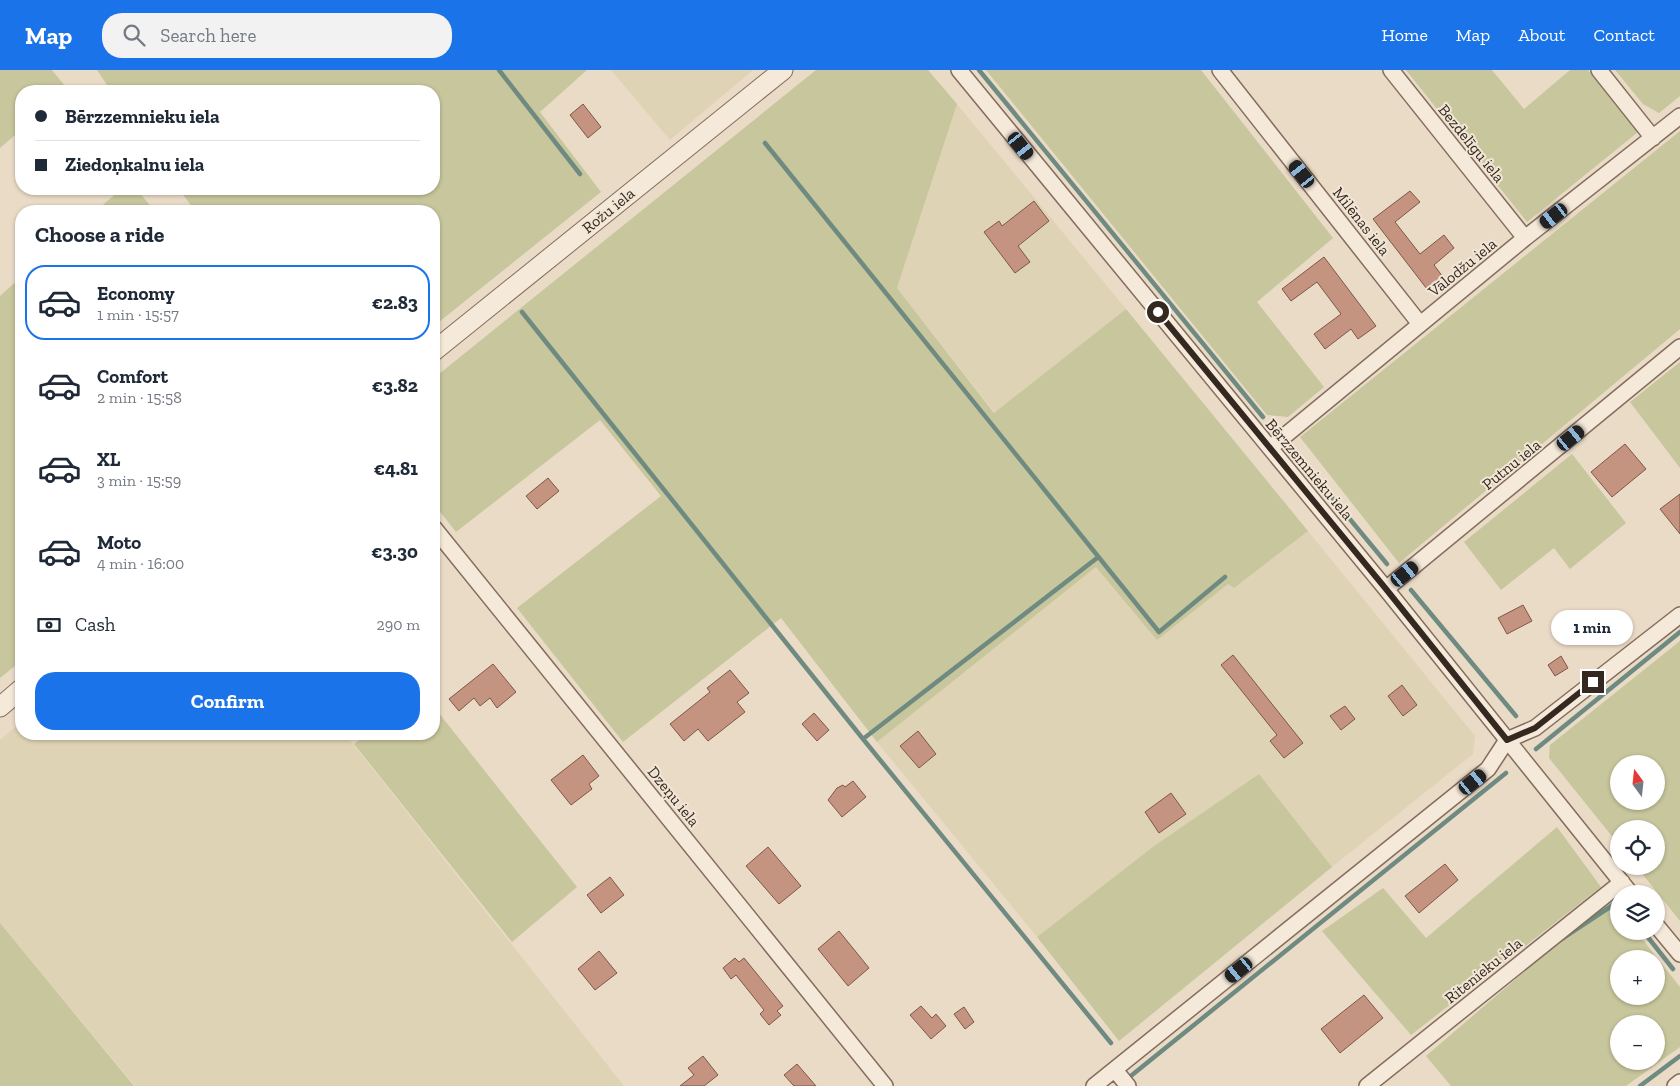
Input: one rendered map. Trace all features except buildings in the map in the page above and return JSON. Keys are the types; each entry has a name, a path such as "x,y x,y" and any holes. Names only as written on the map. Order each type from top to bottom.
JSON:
{"street":[{"name":"Rožu iela","path":"440,346 783,70"},
{"name":"Bērzzemnieku iela","path":"959,70 1386,589 1624,885"},
{"name":"Milēnas iela","path":"1220,70 1420,324"},
{"name":"Bezdelīgu iela","path":"1391,70 1525,238"},
{"path":"1599,70 1653,138"},
{"name":"Vālodžu iela","path":"1270,448 1525,238 1680,116"},
{"name":"Putnu iela","path":"1386,589 1680,347"},
{"name":"Dzeņu iela","path":"440,535 885,1086"},
{"path":"1094,1086 1488,769 1507,740 1535,728 1680,614"},
{"path":"0,707 15,694"},
{"name":"Ritenieku iela","path":"1366,1086 1610,900"},
{"path":"1665,935 1680,954"},
{"path":"1114,1070 1128,1086"},
{"path":"1675,1086 1680,1082"}],"shaded area":[{"path":"611,70 753,70 670,140"},
{"path":"957,104 1126,309 995,413 897,288"},
{"path":"1308,531 1475,736 1473,754 1332,867 1259,774 1154,846 1037,937 877,742 1096,567 1228,584 1234,588"},
{"path":"15,727 15,740 350,740 624,1086 135,1086 0,923 0,740"}],"green space":[{"path":"0,70 52,70 64,85 15,85 15,135 0,148"},
{"path":"97,70 587,70 540,112 601,192 440,321 440,205 191,205 183,195 440,195 440,85 107,85"},
{"path":"816,70 928,70 957,104 897,288 994,413 1126,309 1308,531 1234,588 1228,584 1157,640 1096,567 877,742 781,618 623,742 517,608 661,496 600,420 456,532 440,512 440,373"},
{"path":"986,70 1201,70 1333,238 1257,302 1324,387 1288,417 1267,415"},
{"path":"1406,70 1492,70 1524,109 1570,70 1588,70 1638,132 1527,222"},
{"path":"1615,70 1680,70 1680,96 1659,113 1643,104"},
{"path":"1680,131 1680,329 1399,563 1300,437"},
{"path":"114,195 141,195 150,205 103,205"},
{"path":"15,282 15,666 0,678 0,296"},
{"path":"1680,362 1680,468 1630,402"},
{"path":"1572,454 1626,523 1570,569 1554,548 1501,590 1464,542"},
{"path":"1680,641 1680,921 1665,902 1665,885 1651,885 1643,875 1665,875 1665,820 1610,820 1610,834 1549,758 1550,745"},
{"path":"440,715 577,887 512,942 354,744 359,740 440,740"},
{"path":"1259,774 1332,867 1119,1041 1037,937 1154,846"},
{"path":"1557,827 1601,887 1411,1035 1322,931 1383,888 1426,938"},
{"path":"1610,898 1610,940 1643,940 1651,950 1610,950 1610,1005 1665,1005 1665,968 1680,987 1680,1047 1665,1058 1665,1015 1610,1015 1610,1070 1648,1070 1626,1086 1451,1086 1426,1056"},
{"path":"0,923 134,1086 0,1086"}],"waterway":[{"path":"499,70 580,174"},
{"path":"979,70 1263,417"},
{"path":"765,143 1159,632 1225,577"},
{"path":"522,312 863,739 1111,1043"},
{"path":"1296,454 1387,564"},
{"path":"863,739 1097,558"},
{"path":"1411,590 1516,716"},
{"path":"1536,749 1680,632"},
{"path":"1132,1075 1506,773"},
{"path":"1560,940 1610,907"},
{"path":"1650,940 1673,969"},
{"path":"1640,1086 1680,1056"}],"route":[{"path":"1158,312 1386,589 1507,740 1535,728 1593,682"}]}
